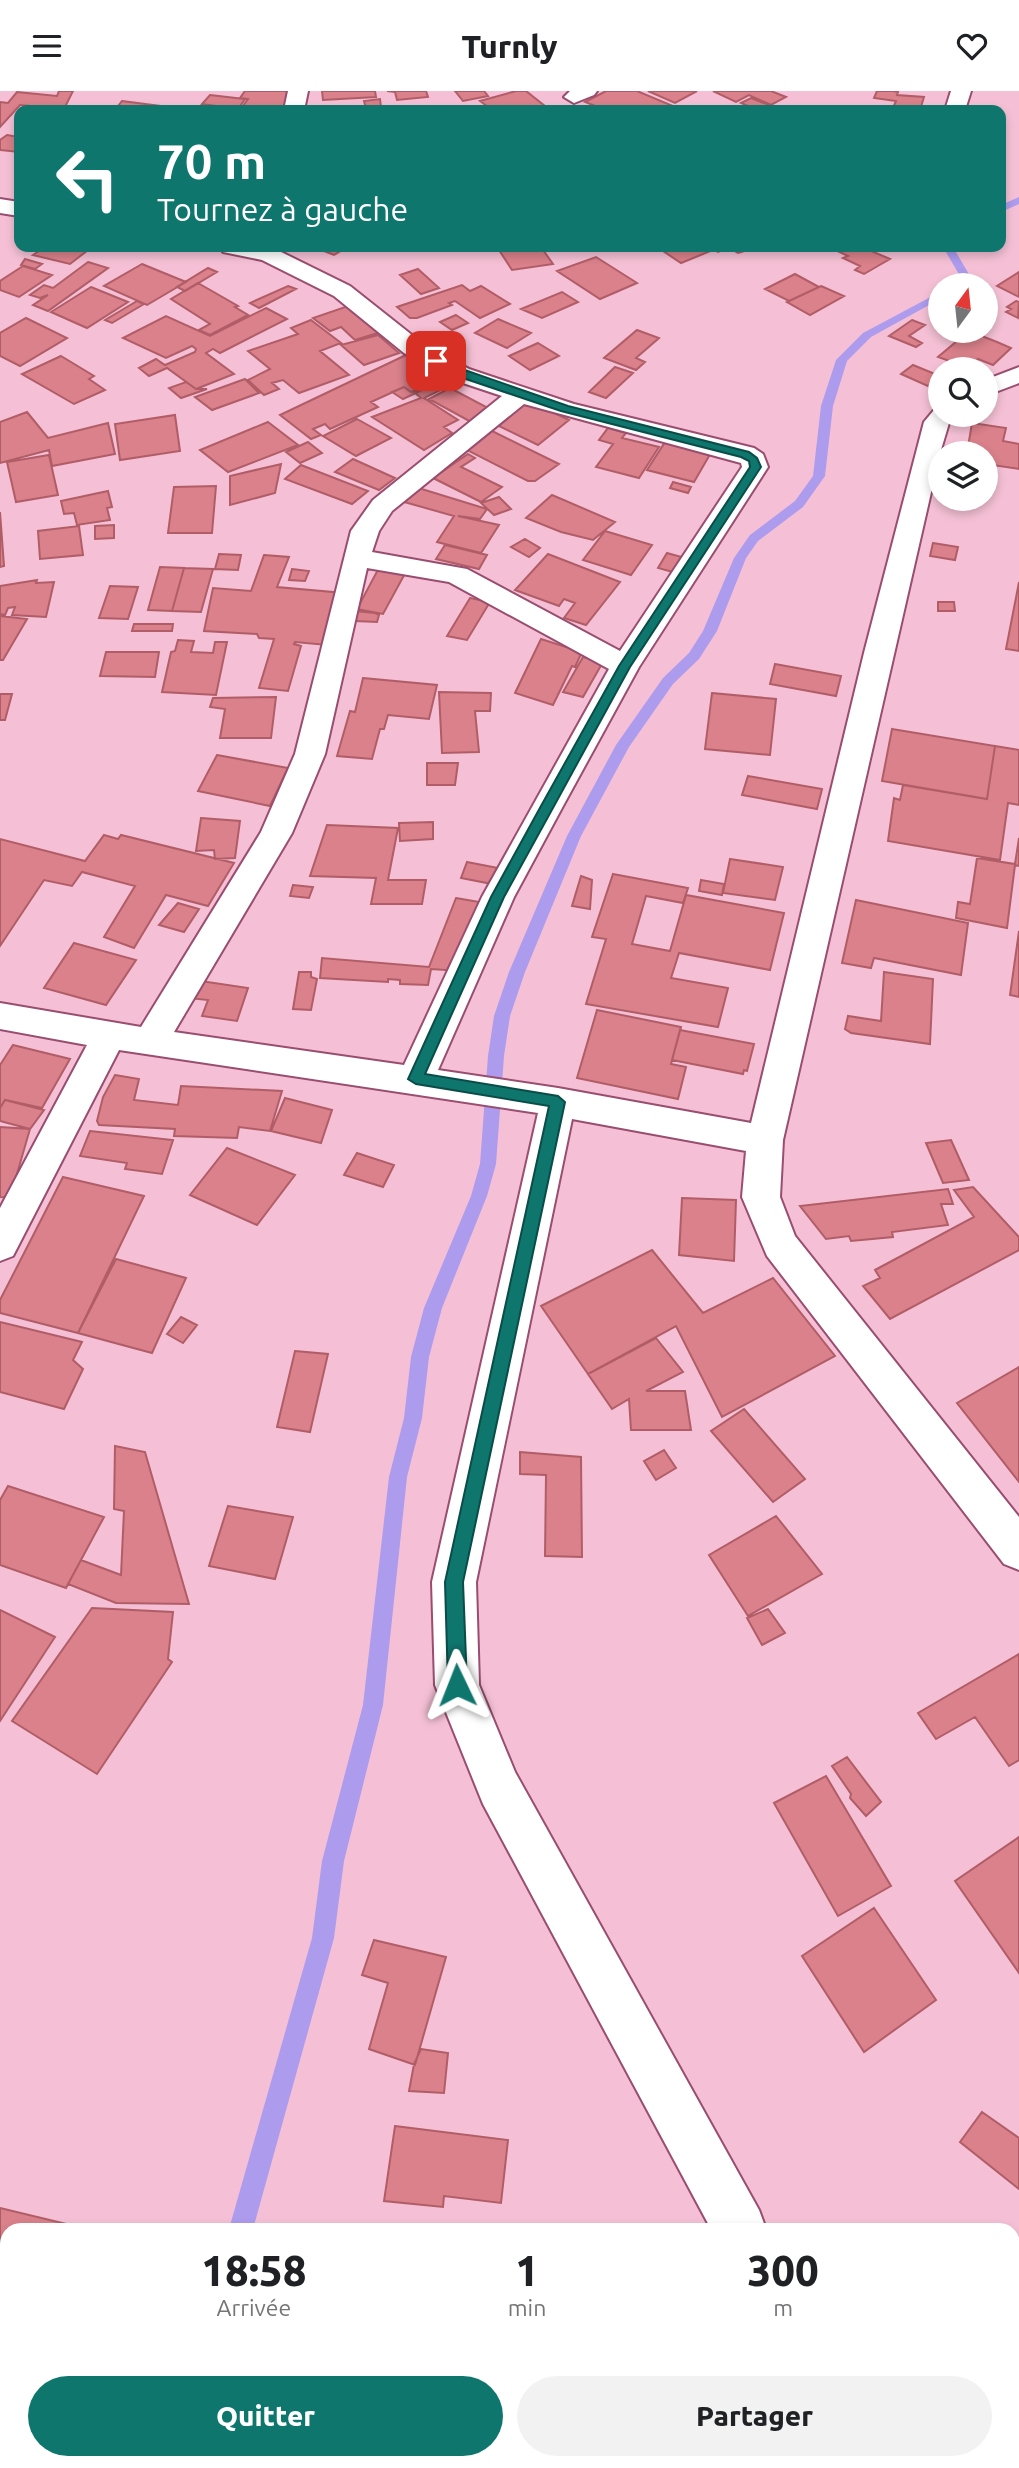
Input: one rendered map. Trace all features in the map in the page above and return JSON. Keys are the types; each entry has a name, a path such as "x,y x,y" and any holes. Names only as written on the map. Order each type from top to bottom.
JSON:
{"street":[{"path":"273,252 342,291 412,348 460,374 565,408 745,454 754,460 755,467 625,666 498,897 416,1079"},
{"path":"998,383 1019,374"},
{"path":"150,1042 276,833 310,754 356,558 365,531 382,506 520,394"},
{"path":"936,427 878,653 765,1140 761,1197 780,1245 1019,1550"},
{"path":"356,558 457,575 625,666"},
{"path":"0,1016 150,1042 558,1102 765,1140"},
{"path":"0,1245 110,1034"},
{"path":"558,1102 454,1582 457,1685 499,1788 737,2223"}],"building":[{"path":"59,91 73,91 66,105 14,105 14,112 0,127 0,102 8,103 17,92 57,96"},
{"path":"245,91 295,91 285,105 244,105 248,99 240,98"},
{"path":"322,91 375,91 376,97 323,100"},
{"path":"387,91 426,91 428,97 397,100 395,92"},
{"path":"455,91 484,91 488,96 463,101"},
{"path":"516,91 526,91 544,105 486,105 480,101"},
{"path":"606,91 637,91 671,105 592,105 585,102"},
{"path":"648,91 697,91 675,103"},
{"path":"713,91 771,91 786,97 771,105 749,95 736,102"},
{"path":"877,91 924,97 922,105 894,105 896,101 874,98"},
{"path":"210,95 245,99 241,105 202,104"},
{"path":"751,98 769,105 746,105 741,103"},
{"path":"380,99 381,105 365,105 364,101"},
{"path":"122,101 153,105 119,105"},
{"path":"7,135 14,136 14,151 0,150 0,140"},
{"path":"38,252 86,252 70,264 33,255"},
{"path":"500,252 545,252 553,264 512,270"},
{"path":"664,252 708,252 681,263"},
{"path":"840,252 874,252 890,259 864,274 855,270 860,266 843,258 848,256"},
{"path":"596,257 637,283 600,299 557,271"},
{"path":"25,259 42,264 35,269 21,265"},
{"path":"88,262 108,268 48,311 33,305 48,295 40,298 30,295 44,285 53,288"},
{"path":"142,264 186,282 147,305 104,286"},
{"path":"23,266 52,275 19,297 0,290 0,281"},
{"path":"208,268 217,272 185,291 177,287"},
{"path":"418,269 439,288 421,294 400,275"},
{"path":"1019,272 1019,297 998,285"},
{"path":"795,274 819,287 789,301 765,289"},
{"path":"198,283 238,306 235,307 248,315 210,335 199,330 210,324 171,299"},
{"path":"462,285 470,291 481,286 510,304 480,318 455,301 449,303 452,305 417,318 410,318 397,307"},
{"path":"288,286 296,289 259,308 250,303"},
{"path":"821,286 844,296 810,315 787,302"},
{"path":"91,287 128,302 87,328 51,312"},
{"path":"562,292 578,302 542,318 521,309"},
{"path":"137,301 144,304 112,323 105,320"},
{"path":"1019,302 1018,318 1006,312 1011,309 1007,307"},
{"path":"348,306 381,332 355,340 341,327 330,331 313,318"},
{"path":"266,308 287,319 220,353 213,349 206,353 234,374 196,389 167,368 149,376 139,368 156,359 165,365 195,352 196,349 192,346 166,358 123,338 166,316 210,336"},
{"path":"456,315 468,323 452,330 440,322"},
{"path":"26,318 67,338 20,366 0,356 0,333"},
{"path":"498,319 531,333 507,348 475,333"},
{"path":"311,320 341,343 320,351 349,375 299,393 283,380 272,383 279,389 264,395 248,380 270,369 248,351 298,334 291,328"},
{"path":"912,320 925,325 909,336 922,343 916,347 889,336"},
{"path":"637,330 659,338 636,358 645,362 636,370 604,358"},
{"path":"378,335 399,353 364,365 341,345"},
{"path":"538,343 559,356 530,370 509,356"},
{"path":"955,343 998,343 1011,348 998,360 998,357 938,357"},
{"path":"406,355 436,375 447,371 461,380 424,398 458,420 444,427 452,433 424,450 372,417 421,398 415,393 420,391 418,389 411,392 404,387 371,402 378,407 330,429 325,424 313,429 321,435 311,439 280,415"},
{"path":"61,356 94,376 89,379 105,390 74,404 22,374"},
{"path":"913,365 928,371 928,386 901,374"},
{"path":"615,367 633,373 606,398 589,392"},
{"path":"245,379 259,393 212,410 195,397"},
{"path":"186,382 196,389 207,389 181,398 169,388"},
{"path":"404,387 411,392 420,391 403,399 392,392"},
{"path":"450,388 492,410 473,423 429,399"},
{"path":"527,400 569,420 538,445 497,425"},
{"path":"27,412 48,438 108,423 115,454 52,466 49,450 0,463 0,422"},
{"path":"175,415 180,451 120,460 115,424"},
{"path":"357,419 391,438 356,456 323,436"},
{"path":"268,422 298,445 228,472 200,450"},
{"path":"971,427 1006,428 1003,441 1019,444 1019,469 998,466 998,441 969,441"},
{"path":"486,428 559,464 535,481 528,481 459,446"},
{"path":"608,428 626,433 622,438 659,447 639,478 596,467 613,444 599,440"},
{"path":"667,439 712,451 694,482 647,470"},
{"path":"308,442 322,453 300,463 286,452"},
{"path":"468,454 475,458 461,467 502,487 481,502 433,478"},
{"path":"49,455 58,495 16,502 7,462"},
{"path":"353,459 395,478 379,490 335,472"},
{"path":"281,464 275,493 230,505 230,476"},
{"path":"301,465 368,491 352,504 285,479"},
{"path":"673,482 691,487 688,493 670,488"},
{"path":"216,486 212,533 168,533 174,487"},
{"path":"412,486 487,509 480,519 458,516 499,525 481,553 437,542 454,516 397,500"},
{"path":"108,491 112,507 107,508 110,520 77,525 74,513 64,514 61,501"},
{"path":"552,495 615,522 593,540 561,532 526,518"},
{"path":"499,497 511,509 494,515 481,503"},
{"path":"0,512 4,566 0,567"},
{"path":"114,525 114,538 95,539 95,526"},
{"path":"79,526 83,555 40,559 38,531"},
{"path":"605,531 652,545 631,575 583,560"},
{"path":"525,539 540,548 529,557 511,547"},
{"path":"933,543 958,547 955,560 930,556"},
{"path":"445,545 487,555 479,569 436,559"},
{"path":"667,553 689,559 680,574 658,568"},
{"path":"219,554 241,555 238,570 215,569"},
{"path":"548,554 620,582 586,625 564,618 575,603 564,599 559,606 515,590"},
{"path":"264,555 289,557 277,587 344,593 327,645 295,642 294,644 301,646 288,691 259,688 274,639 259,638 257,634 204,631 213,588 251,591"},
{"path":"381,564 408,568 383,614 357,609"},
{"path":"160,567 184,568 172,611 148,610"},
{"path":"184,568 213,569 201,612 172,611"},
{"path":"292,569 309,571 305,581 289,580"},
{"path":"37,580 36,583 54,582 46,617 12,615 15,607 8,608 5,615 0,614 0,586"},
{"path":"1019,582 1019,651 1006,649"},
{"path":"110,586 138,587 128,619 99,618"},
{"path":"470,598 490,602 467,640 447,636"},
{"path":"938,602 954,602 955,611 938,611"},
{"path":"355,611 379,615 377,622 355,621"},
{"path":"0,616 27,619 3,660 0,660"},
{"path":"134,624 173,624 172,631 132,631"},
{"path":"541,639 582,652 553,705 515,693"},
{"path":"178,640 194,641 191,652 213,653 215,642 227,642 216,695 162,692 171,652 175,651"},
{"path":"106,652 159,652 155,677 100,676"},
{"path":"583,657 603,662 583,697 563,692"},
{"path":"775,664 841,676 836,696 770,684"},
{"path":"363,678 437,685 429,719 388,715 384,729 380,729 372,759 337,756 350,711 355,712"},
{"path":"439,692 491,693 490,711 475,711 479,752 442,753"},
{"path":"712,693 776,699 770,755 705,749"},
{"path":"0,694 12,694 5,720 0,720"},
{"path":"276,697 271,738 220,738 225,709 210,707 213,698"},
{"path":"892,729 995,746 987,799 882,781"},
{"path":"995,746 1019,750 1019,805 1008,803 1000,860 888,841 894,798 900,800 903,785 987,799"},
{"path":"217,755 288,768 270,806 198,791"},
{"path":"427,763 458,763 455,785 427,785"},
{"path":"748,776 822,789 817,809 742,795"},
{"path":"201,818 240,821 235,858 215,859 214,850 196,851"},
{"path":"433,822 433,839 400,841 399,823"},
{"path":"327,825 398,828 388,880 426,880 422,904 371,904 376,878 310,876"},
{"path":"104,835 118,839 121,835 234,863 208,906 166,895 134,948 104,937 135,886 82,872 72,886 44,880 0,946 0,839 85,861"},
{"path":"1019,838 1019,866 1015,865 1007,928 956,918 958,902 970,904 977,858 1015,864"},
{"path":"730,859 783,867 775,900 723,893"},
{"path":"467,862 498,868 492,884 461,878"},
{"path":"613,874 688,888 683,903 646,896 632,944 670,951 686,895 784,913 770,970 679,953 671,978 728,988 718,1027 586,1004 606,939 592,937"},
{"path":"581,876 592,880 590,909 572,906"},
{"path":"701,880 724,884 722,895 699,891"},
{"path":"293,885 313,887 309,898 290,896"},
{"path":"456,898 485,903 460,971 431,969 428,985 400,984 400,980 388,979 388,982 320,978 322,958 429,967"},
{"path":"856,900 968,923 961,975 874,958 871,968 842,963"},
{"path":"178,903 199,909 184,932 159,925"},
{"path":"1019,931 1019,997 1010,995"},
{"path":"74,943 136,960 106,1005 44,988"},
{"path":"299,972 311,972 311,977 317,979 311,1010 293,1009"},
{"path":"884,972 933,979 930,1044 851,1033 845,1029 848,1016 881,1021"},
{"path":"194,980 248,988 237,1021 202,1016 208,1000 188,998"},
{"path":"597,1010 681,1027 671,1064 686,1067 678,1099 577,1078"},
{"path":"680,1030 754,1044 747,1071 744,1070 743,1074 672,1060"},
{"path":"13,1045 70,1059 42,1108 5,1100 0,1108 0,1065"},
{"path":"115,1075 139,1079 134,1100 178,1105 181,1086 282,1091 270,1131 239,1127 237,1138 174,1136 175,1129 99,1125 97,1121 103,1097"},
{"path":"285,1098 332,1110 321,1143 271,1131"},
{"path":"5,1100 44,1110 30,1129 0,1121 0,1108"},
{"path":"0,1127 30,1129 10,1198 0,1197"},
{"path":"90,1131 173,1140 162,1174 125,1169 127,1163 80,1156"},
{"path":"951,1140 969,1180 943,1183 926,1143"},
{"path":"227,1148 295,1175 257,1225 190,1195"},
{"path":"357,1153 394,1165 383,1187 344,1175"},
{"path":"63,1177 144,1196 78,1333 0,1313 0,1300"},
{"path":"973,1187 1019,1237 1019,1250 890,1319 863,1286 880,1278 875,1270 974,1217 954,1190"},
{"path":"948,1189 953,1204 941,1204 948,1225 892,1232 893,1237 851,1241 849,1236 826,1239 800,1206"},
{"path":"682,1198 736,1200 734,1261 679,1255"},
{"path":"652,1250 703,1313 773,1278 835,1356 722,1417 676,1326 588,1374 541,1306"},
{"path":"116,1259 186,1278 152,1353 78,1333"},
{"path":"181,1317 197,1325 183,1343 167,1334"},
{"path":"0,1322 82,1342 73,1360 83,1369 64,1409 0,1392"},
{"path":"656,1338 683,1372 646,1391 685,1391 691,1430 631,1430 629,1399 612,1409 588,1374"},
{"path":"295,1351 328,1354 310,1432 277,1427"},
{"path":"1019,1367 1019,1482 957,1403"},
{"path":"744,1409 805,1479 773,1502 711,1431"},
{"path":"115,1446 145,1452 189,1604 116,1603 68,1584 81,1560 121,1575 124,1511 114,1509"},
{"path":"664,1450 676,1468 656,1480 644,1461"},
{"path":"520,1452 581,1457 582,1557 545,1556 546,1475 520,1474"},
{"path":"8,1486 104,1517 66,1588 0,1565 0,1500"},
{"path":"228,1506 293,1517 275,1579 209,1566"},
{"path":"776,1516 822,1574 748,1616 709,1555"},
{"path":"92,1608 173,1612 168,1659 172,1662 97,1774 12,1721"},
{"path":"768,1609 785,1633 762,1645 747,1618"},
{"path":"0,1610 55,1637 0,1721"},
{"path":"1019,1654 1019,1760 1009,1766 975,1717 936,1739 918,1713"},
{"path":"847,1757 881,1802 866,1816 850,1798 851,1794 832,1766"},
{"path":"826,1776 891,1886 838,1916 774,1803"},
{"path":"1019,1837 1019,1973 955,1881"},
{"path":"874,1908 936,2000 864,2052 802,1956"},
{"path":"374,1940 446,1957 415,2065 369,2049 388,1983 362,1975"},
{"path":"421,2049 448,2053 444,2093 409,2091 414,2064"},
{"path":"982,2112 1019,2138 1019,2189 960,2142"},
{"path":"395,2126 508,2140 501,2203 444,2196 443,2207 384,2201"},
{"path":"0,2208 62,2223 0,2223"}],"waterway":[{"path":"1006,206 1019,200"},
{"path":"0,215 6,217"},
{"path":"951,252 963,273"},
{"path":"243,2223 323,1938 333,1861 373,1705 398,1477 413,1418 420,1357 433,1308 479,1196 488,1164 496,1056 502,1016 517,972 574,836 623,745 668,681 694,656 710,631 740,558 754,538 799,504 819,476 827,406 842,360 867,335 928,302"}],"route":[{"path":"436,361 460,374 565,408 745,454 754,460 755,467 625,666 547,806 498,897 416,1079 558,1102 454,1582 457,1685"}]}
